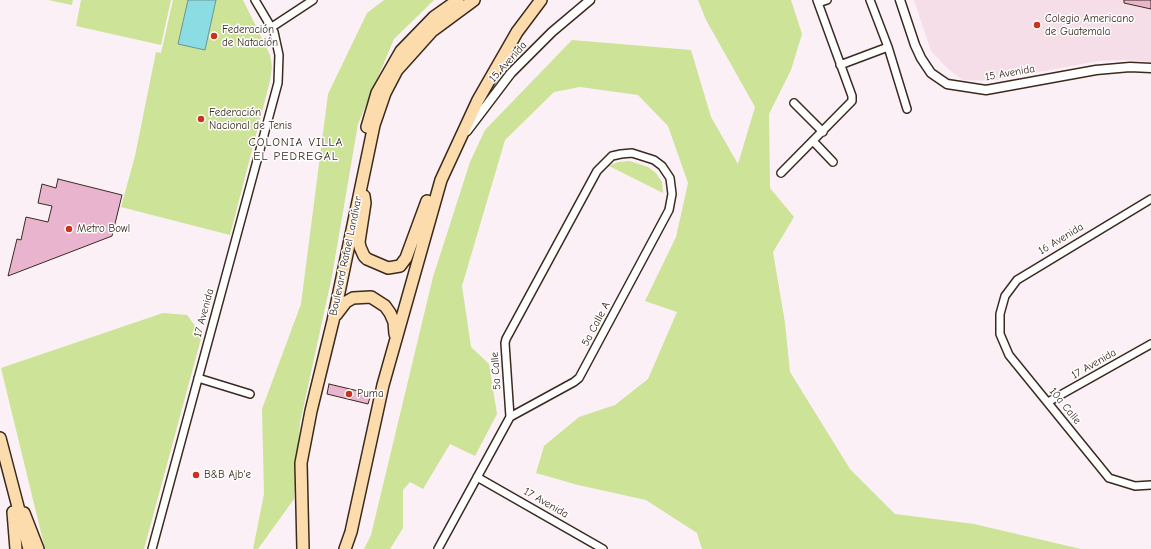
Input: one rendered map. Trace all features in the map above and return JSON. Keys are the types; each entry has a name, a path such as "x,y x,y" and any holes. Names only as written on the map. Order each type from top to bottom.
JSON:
{"main road":[{"path":"364,171 362,158 367,127 377,93 401,50 439,12 458,0"},
{"name":"Boulevard Rafael Landívar","path":"303,549 301,463 311,411 333,321 374,125 385,93 397,70 432,31 474,0"},
{"path":"345,549 351,532 383,385 441,180 454,150 501,59 517,32 541,0"},
{"path":"362,183 365,203 359,242 362,252 372,262 392,268 400,266 406,258 427,202 441,180"},
{"path":"333,321 337,311 346,302 360,296 371,297 381,303 390,313 394,322 396,339"},
{"path":"0,438 28,549"},
{"path":"12,489 16,549"},
{"path":"12,489 28,522 38,549"}],"street":[{"name":"17 Avenida","path":"152,549 278,83 279,55 272,27 255,0"},
{"path":"272,27 313,0"},
{"name":"15 Avenida","path":"454,150 511,73 552,32 590,0"},
{"path":"781,173 852,101 852,96 817,2 827,0"},
{"path":"870,0 888,47 907,110"},
{"name":"15 Avenida","path":"900,0 915,45 921,58 931,73 947,84 986,90 1096,70 1130,67 1151,68"},
{"path":"840,65 888,47"},
{"path":"794,102 822,132"},
{"path":"813,141 833,162"},
{"name":"5a Calle","path":"510,416 505,343 506,339 596,171 612,156 621,154 632,152 654,160 662,166 670,178 672,194 669,210"},
{"name":"16 Avenida","path":"1000,314 1005,296 1017,280 1151,199"},
{"name":"5a Calle A","path":"510,416 579,378 669,210"},
{"name":"10a Calle","path":"1000,314 1000,334 1009,355 1109,478 1135,486 1151,485"},
{"name":"17 Avenida","path":"1048,402 1151,344"},
{"path":"198,378 250,394"},
{"path":"438,549 510,416"},
{"name":"17 Avenida","path":"477,477 603,549"}],"shaded area":[{"name":"Colegio Americano de Guatemala","path":"914,0 1151,0 1151,62 1127,60 1099,61 990,81 962,80 947,68 931,51"}],"green space":[{"path":"48,0 73,0 72,5"},
{"path":"81,0 171,0 161,45 76,26"},
{"name":"Federación Nacional de Tenis","path":"173,0 243,0 270,55 272,67 270,81 230,235 121,207 135,156 156,52 161,53"},
{"path":"384,0 434,0 394,39 358,124 332,276 300,423 294,499 258,549 253,549 264,494 262,409 301,304 328,94 367,13"},
{"path":"698,0 791,0 802,34 791,70 769,114 770,188 794,217 773,252 785,323 790,372 850,469 895,514 974,524 1081,549 702,549 697,533 646,500 578,485 536,473 544,446 579,417 615,405 648,379 677,312 645,301 676,237 688,183 668,126 638,95 580,87 554,92 505,140 462,286 471,347 489,364 497,414 475,456 450,444 423,489 410,482 403,490 403,528 390,549 364,549 371,535 433,277 470,162 485,130 572,40 691,50 711,117 738,164 755,107 706,20"},
{"path":"630,161 648,167 656,173 662,182 663,193 609,166 618,162"},
{"path":"163,313 187,315 202,335 144,549 45,549 1,368"}],"water":[{"path":"188,0 216,0 205,50 178,44"}],"building":[{"path":"1124,0 1151,0 1151,9 1124,3"},
{"name":"Metro Bowl","path":"58,179 122,195 112,236 8,276 17,239 21,240 26,217 48,222 52,206 38,203 42,184 56,188"},
{"name":"Puma","path":"329,384 371,394 368,404 327,394"}],"place":[{"name":"Colegio Americano de Guatemala","path":"1037,25"},
{"name":"Federación de Natación","path":"214,36"},
{"name":"Federación Nacional de Tenis","path":"201,119"},
{"name":"Metro Bowl","path":"69,229"},
{"name":"Puma","path":"349,394"},
{"name":"B&B Ajb'e","path":"196,475"}],"district":[{"name":"COLONIA VILLA EL PEDREGAL","path":"296,150"}]}
